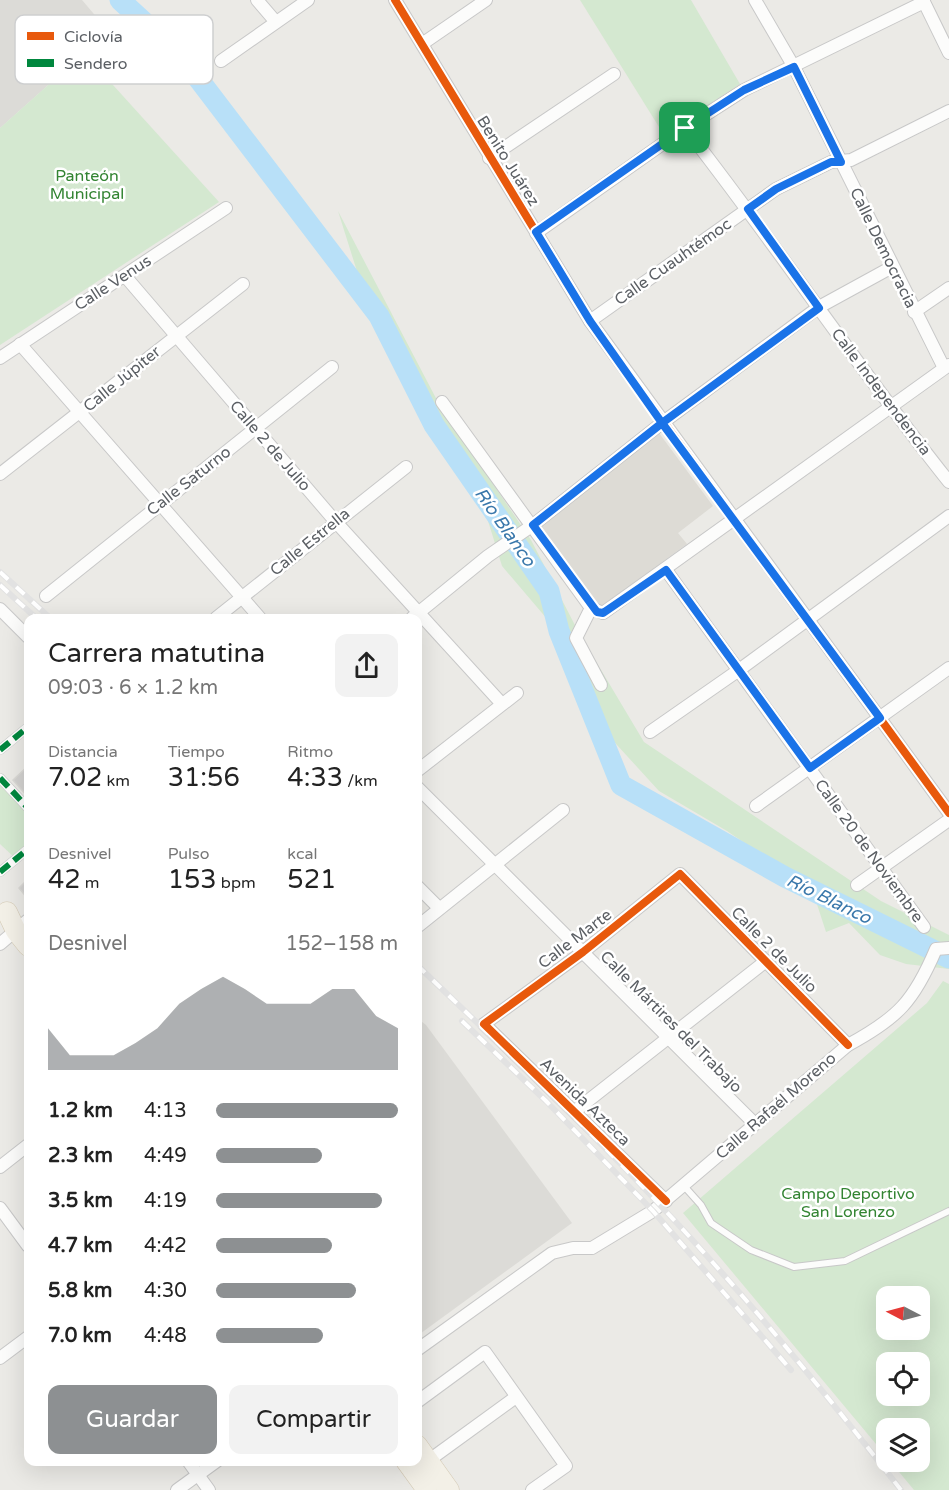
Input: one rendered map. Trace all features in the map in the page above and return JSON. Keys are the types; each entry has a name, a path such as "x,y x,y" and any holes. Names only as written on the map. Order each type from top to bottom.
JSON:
{"main road":[{"path":"4,908 24,928"},
{"path":"423,1453 450,1490"},
{"path":"410,1466 427,1490"}],"street":[{"path":"257,0 275,21"},
{"path":"221,61 308,0"},
{"name":"Benito Juárez","path":"395,0 590,321 662,423 809,619 949,813"},
{"path":"422,44 486,0"},
{"name":"Calle Democracia","path":"755,0 794,67 914,312 947,367"},
{"path":"536,232 685,128 744,90 923,1 949,53"},
{"path":"489,158 614,74"},
{"name":"Calle Cuauhtémoc","path":"590,321 776,189 831,162 851,160 949,111"},
{"name":"Calle Independencia","path":"685,128 748,209 890,408 949,482"},
{"name":"Calle Venus","path":"0,358 226,208"},
{"path":"417,614 488,556 528,529 662,423 819,308 892,267"},
{"name":"Calle 2 de Julio","path":"126,276 413,614"},
{"name":"Calle Júpiter","path":"0,474 243,284"},
{"path":"914,312 949,288"},
{"path":"20,344 257,614"},
{"name":"Calle Saturno","path":"46,596 332,367"},
{"path":"442,402 528,529 594,610 603,613 947,367"},
{"name":"Calle Estrella","path":"221,614 335,521 406,467"},
{"path":"650,732 739,670 949,516"},
{"name":"Calle 20 de Noviembre","path":"666,570 924,927"},
{"path":"0,609 24,633"},
{"path":"594,610 576,638 600,685"},
{"name":"Calle 2 de Julio","path":"422,623 502,704"},
{"path":"756,806 949,668"},
{"path":"422,767 517,693"},
{"path":"0,750 24,730"},
{"path":"0,778 24,804"},
{"name":"Calle Mártires del Trabajo","path":"422,792 497,864 754,1123"},
{"path":"422,923 563,810"},
{"path":"857,885 949,820"},
{"path":"0,872 24,852"},
{"name":"Calle 2 de Julio","path":"680,874 848,1045"},
{"name":"Calle Marte","path":"484,1024 583,952 680,874"},
{"path":"422,891 439,908"},
{"path":"0,944 24,930"},
{"name":"Calle Rafaél Moreno","path":"422,1346 552,1253 573,1248 592,1248 666,1201 688,1190 754,1123 848,1045 883,1026 917,991 936,949 949,948"},
{"path":"575,1110 765,961"},
{"name":"Avenida Azteca","path":"484,1024 666,1201"},
{"path":"0,1167 24,1148"},
{"path":"0,1208 24,1241"},
{"path":"0,1358 24,1340"},
{"path":"422,1398 485,1352 566,1466 532,1490"},
{"path":"423,1453 516,1397"},
{"path":"192,1466 209,1490"},
{"path":"177,1490 210,1466"}],"lane":[{"path":"688,1190 701,1205 711,1223 751,1250 794,1267 845,1261 949,1211"}],"shaded area":[{"path":"0,0 82,0 95,15 15,15 15,84 49,84 0,128"},
{"path":"659,433 713,506 678,533 687,544 599,608 541,527"},
{"path":"422,1022 426,1025 572,1223 422,1332"}],"green space":[{"path":"580,0 691,0 740,84 664,135"},
{"name":"Panteón Municipal","path":"49,84 112,84 219,202 0,345 0,128"},
{"path":"338,211 439,404 531,540 579,633 644,742 881,901 949,935 949,969 906,964 880,955 849,923 826,932 812,889 727,831 659,791 596,722 559,633 502,566 484,508 396,371 361,284"},
{"path":"0,785 24,810 24,848 14,857 0,844"},
{"name":"Campo Deportivo San Lorenzo","path":"943,981 949,984 949,1490 914,1490 899,1472 930,1472 930,1418 876,1418 876,1444 683,1213 927,1003"}],"building":[{"path":"24,770 24,792 13,780"},
{"path":"24,883 24,894 19,888"}],"waterway":[{"name":"Río Blanco","path":"120,0 136,15"},
{"name":"Río Blanco","path":"202,84 379,316 434,425 549,591 559,631 621,785 785,877 949,958"}],"railway":[{"path":"0,572 46,614"},
{"path":"0,585 32,614"},
{"path":"422,970 570,1113 692,1239 784,1344 901,1490"},
{"path":"462,1021 546,1101 653,1211 791,1370"}],"marked path":[{"path":"0,750 24,730"},
{"path":"0,778 24,804"},
{"path":"0,872 24,852"}],"cycle path":[{"path":"395,0 590,321 949,813"},
{"path":"666,1201 484,1024 583,952 680,874 848,1045"}],"route":[{"path":"685,128 536,232 590,321 662,423 533,525 591,608 597,612 603,613 666,570 810,768 880,718 662,423 819,308 748,209 776,189 831,162 841,162 794,67 744,90 685,128"}]}
